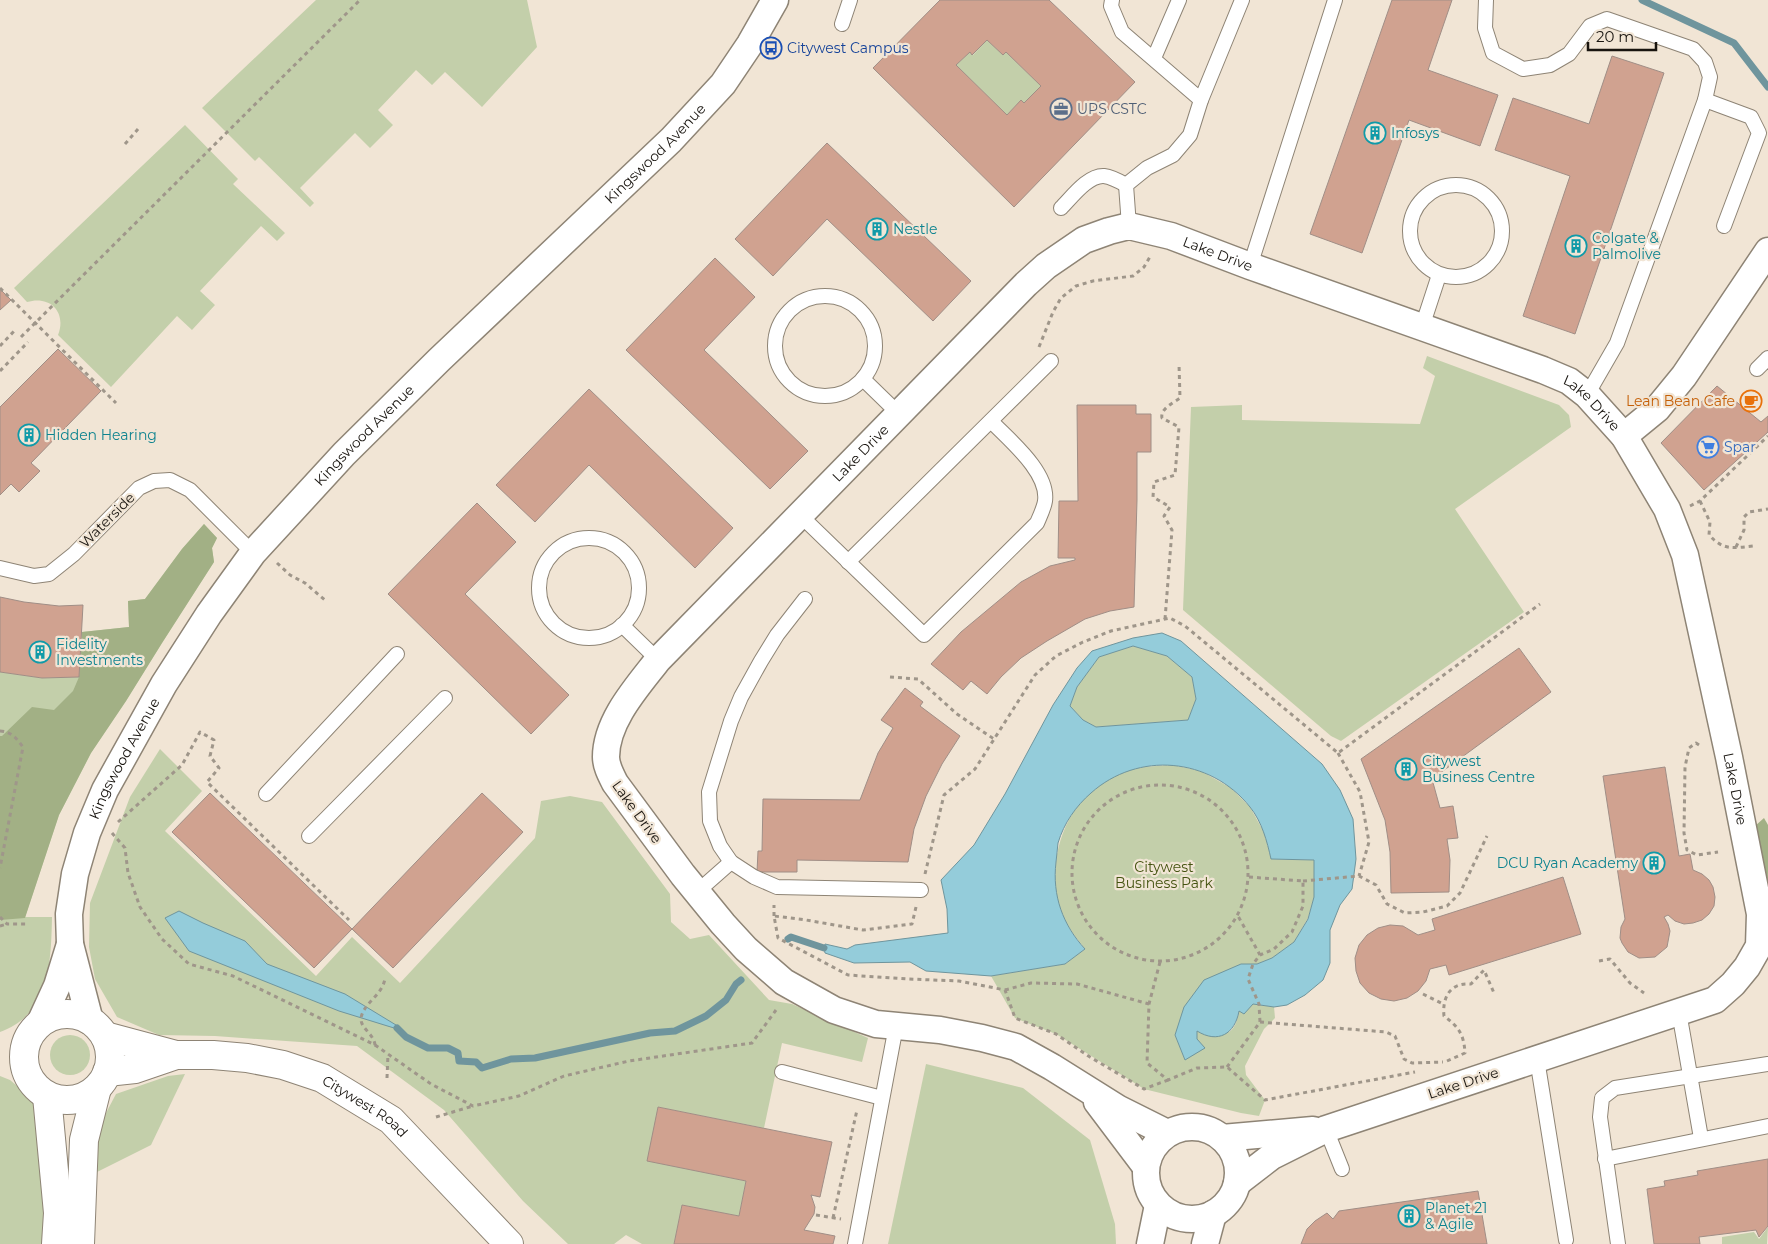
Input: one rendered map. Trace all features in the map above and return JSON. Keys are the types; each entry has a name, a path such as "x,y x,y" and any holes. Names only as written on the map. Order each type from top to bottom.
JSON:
{"main road":[{"path":"80,1244 84,1140 110,1060 109,1048 97,1029 78,1015 64,1014 52,1017 40,1024 31,1033 25,1045 12,1058 25,1069 30,1080 38,1089 47,1096 60,1100 73,1100 86,1096 102,1080"},
{"name":"Citywest Road","path":"97,1029 176,1055 213,1055 247,1058 284,1065 322,1078 390,1120 510,1244"},
{"name":"Citywest Road","path":"102,1080 176,1055"},
{"path":"47,1096 58,1213 56,1244"}],"street":[{"name":"Kingswood Avenue","path":"97,1029 70,944 69,914 75,874 87,833 131,741 164,684 209,614 265,558 344,454 439,360 671,140 723,84 750,44 775,0"},
{"name":"Lake Drive","path":"1167,1134 1119,1109 1016,1047 965,1035 876,1024 834,1010 784,982 746,949 697,892 615,783 609,772 606,758 610,736 624,704 658,660 1026,284 1046,266 1084,240 1130,226 1171,236 1543,370 1569,381 1587,395 1624,436 1644,467 1669,514 1685,555 1729,757 1760,914 1763,947 1734,984 1715,1000 1326,1129 1272,1156 1237,1183"},
{"path":"1624,436 1657,409 1684,376 1768,251"},
{"name":"Kingswood Avenue","path":"40,1024 57,986 70,944"},
{"name":"Lake Drive","path":"1085,1088 1146,1166"},
{"path":"1196,1127 1210,1130 1222,1138 1230,1147 1236,1158 1238,1170 1237,1183 1232,1195 1224,1206 1213,1214 1199,1219 1184,1219 1170,1214 1158,1205 1150,1194 1146,1180 1146,1166 1153,1148 1167,1134 1181,1128 1196,1127"},
{"name":"Lake Drive","path":"1222,1138 1326,1129"},
{"path":"1150,1244 1158,1205"},
{"path":"1205,1244 1213,1214"}],"lane":[{"path":"842,24 850,0"},
{"path":"1112,0 1111,6 1122,32 1201,100"},
{"path":"1154,58 1179,0"},
{"path":"1126,185 1147,168 1173,155 1190,135 1201,100 1242,0"},
{"path":"1250,266 1335,0"},
{"path":"1486,0 1485,28 1493,53 1523,69 1550,65 1569,54 1590,26 1607,19 1693,49 1705,62 1710,77 1705,100 1617,343 1587,395"},
{"path":"1705,100 1751,117 1759,133 1724,226"},
{"path":"1061,208 1091,179 1102,176 1112,178 1126,185"},
{"path":"1126,185 1130,226"},
{"path":"1450,185 1469,186 1484,194 1497,209 1502,225 1500,245 1492,260 1478,272 1461,277 1440,275 1427,268 1416,256 1409,237 1410,220 1419,202 1434,190 1450,185"},
{"path":"1422,327 1440,275"},
{"path":"814,297 839,297 850,302 868,320 876,344 870,368 863,379 853,388 841,394 827,396 814,395 801,390 790,382 782,371 775,345 777,332 783,319 792,309 814,297"},
{"path":"1756,369 1768,358"},
{"path":"848,562 1051,361"},
{"path":"863,379 899,414"},
{"path":"800,515 924,635 1038,523 1046,500 1043,483 1031,462 991,422"},
{"name":"Waterside","path":"0,568 34,576 49,574 74,554 139,488 154,481 170,480 190,490 265,558"},
{"path":"596,538 619,548 628,557 638,580 638,593 636,605 622,626 598,637 584,638 571,635 549,619 542,607 539,581 543,568 550,556 560,547 571,541 596,538"},
{"path":"805,599 777,635 741,697 721,751 709,792 710,821 720,846 731,862 754,877 777,887 921,890"},
{"path":"622,626 658,660"},
{"path":"266,794 397,654"},
{"path":"309,836 444,698"},
{"path":"697,892 731,862"},
{"path":"1679,1012 1701,1138"},
{"path":"855,1244 896,1026"},
{"path":"1536,1059 1566,1240"},
{"path":"1618,1244 1600,1118 1602,1098 1615,1088 1768,1064"},
{"path":"782,1072 882,1098"},
{"path":"1605,1159 1701,1138 1768,1126"},
{"path":"1326,1129 1342,1169"}],"path":[{"path":"21,337 360,0"},
{"path":"125,144 138,128"},
{"path":"1033,379 1026,366 1040,346 1062,298 1076,286 1093,280 1133,276 1144,267 1151,255"},
{"path":"0,288 116,403"},
{"path":"0,346 16,329"},
{"path":"0,371 28,342"},
{"path":"1165,619 1172,530 1164,516 1170,507 1153,497 1154,482 1175,475 1179,427 1161,416 1162,412 1180,398 1180,364"},
{"path":"1669,514 1700,501 1768,436"},
{"path":"1700,501 1710,522 1709,535 1716,543 1726,548 1753,546"},
{"path":"1736,547 1744,530 1744,517 1749,512 1768,508"},
{"path":"265,558 305,583 326,601"},
{"path":"1338,753 1540,604"},
{"path":"1148,1004 1076,984 1031,983 1004,990 959,981 848,975 778,938 774,916 863,930 912,924 944,795 975,769 1035,675 1056,656 1083,642 1111,631 1170,618 1185,626 1338,753 1360,792 1370,842 1356,876"},
{"path":"890,677 918,679 957,714 994,739"},
{"path":"0,731 7,731 23,747 0,868"},
{"path":"117,824 182,765 200,732 214,740 210,756 219,768 207,782 349,920"},
{"path":"1699,745 1696,742 1689,748 1685,767 1684,833 1687,850 1697,855 1718,852"},
{"path":"1153,785 1183,787 1211,800 1232,821 1245,848 1249,877 1246,897 1238,916 1224,935 1205,949 1184,959 1160,962 1131,957 1105,942 1085,919 1073,892 1072,862 1081,833 1099,809 1124,792 1153,785"},
{"path":"109,830 125,848 128,873 140,908 162,939 189,964 233,976 375,1045 431,1084 473,1106"},
{"path":"1249,877 1303,881 1356,876 1376,885 1387,904 1405,913 1423,912 1447,906 1460,893 1487,836"},
{"path":"1227,1067 1260,1022 1259,1004 1248,979 1253,964 1260,955 1274,949 1292,932 1303,906 1303,881"},
{"path":"1238,916 1260,955"},
{"path":"0,917 7,924"},
{"path":"0,926 26,924"},
{"path":"1599,961 1610,960 1630,983 1644,993"},
{"path":"1160,962 1148,1004 1147,1063 1168,1080"},
{"path":"1436,1066 1465,1053 1464,1040 1455,1024 1444,1016 1443,1004 1449,992 1465,983 1471,984 1484,970 1494,993"},
{"path":"375,1045 374,1038 362,1025 361,1018 366,1007 384,986 385,978"},
{"path":"1004,990 1015,1018 1056,1034 1144,1089 1197,1068 1227,1067 1265,1100 1419,1071"},
{"path":"1423,994 1443,1004"},
{"path":"436,1117 473,1106 519,1096 564,1076 629,1061 752,1043 776,1010"},
{"path":"1260,1022 1386,1032 1395,1036 1404,1059 1412,1063 1444,1062"},
{"path":"387,1078 388,1054"},
{"path":"833,1218 861,1092"},
{"path":"816,1215 859,1223"}],"green space":[{"path":"316,0 527,0 537,47 482,107 445,72 432,85 416,70 378,110 393,125 370,148 355,133 300,188 314,203 310,207 259,157 255,161 202,108"},
{"path":"987,40 1003,55 1006,52 1041,86 1024,103 1021,100 1007,115 956,65 970,52 973,55"},
{"path":"185,125 238,179 233,184 285,233 277,241 261,226 200,291 215,305 192,330 177,316 111,387 58,335 60,319 55,307 43,301 27,302 14,288"},
{"path":"1427,356 1559,405 1569,415 1571,427 1455,509 1524,612 1341,741 1331,736 1183,610 1191,407 1242,405 1242,420 1420,424 1435,376 1423,368"},
{"path":"204,524 217,538 212,548 214,562 91,753 59,815 25,917 52,917 48,969 44,985 38,1000 29,1013 17,1024 0,1032 0,672 42,678 79,677 82,632 129,627 128,601 145,599 182,549"},
{"path":"204,524 217,538 212,548 214,562 91,753 59,815 25,918 0,920 0,736 32,707 54,710 73,691 79,677 82,632 129,627 128,601 145,599 182,549"},
{"path":"1133,646 1167,656 1192,677 1196,699 1188,720 1096,727 1083,720 1070,706 1077,687 1099,657"},
{"path":"160,749 202,791 165,831 316,976 352,937 400,983 535,838 541,801 570,796 602,802 670,894 671,922 690,939 709,935 769,1000 792,1004 868,1038 862,1062 782,1043 764,1128 658,1107 648,1161 746,1181 739,1216 682,1205 674,1244 642,1244 626,1235 614,1244 568,1244 523,1201 444,1110 357,1046 215,1036 159,1035 117,1017 95,979 89,947 90,903 130,797"},
{"name":"Citywest Business Park","path":"1173,765 1201,771 1231,788 1250,807 1265,834 1271,859 1314,860 1314,897 1308,918 1294,942 1272,958 1257,964 1241,964 1175,1035 1185,1060 1197,1039 1197,1030 1225,1034 1234,1027 1239,1010 1244,1013 1253,1004 1274,1007 1275,1018 1264,1029 1245,1066 1246,1075 1265,1100 1259,1116 1144,1089 1056,1034 1015,1018 991,976 1065,964 1085,949 1065,920 1059,907 1055,890 1059,847 1069,820 1076,808 1095,788 1120,773 1146,767"},
{"path":"1764,818 1768,825 1768,924 1755,826"},
{"path":"74,1035 81,1038 87,1044 90,1055 89,1063 81,1072 74,1075 66,1075 59,1072 51,1063 50,1051 53,1044 62,1036"},
{"path":"926,1064 1023,1088 1090,1140 1115,1224 1116,1244 888,1244"},
{"path":"185,1074 151,1145 95,1173 96,1132 116,1094 168,1076"},
{"path":"0,1076 10,1080 37,1103 49,1244 0,1244"},
{"path":"1768,1227 1767,1244 1722,1244 1722,1237 1754,1232 1759,1239"}],"water":[{"path":"1162,633 1181,641 1322,764 1340,790 1353,819 1356,859 1352,889 1340,905 1330,930 1330,963 1323,980 1305,995 1287,1005 1274,1007 1253,1004 1244,1014 1239,1011 1234,1026 1224,1035 1212,1037 1197,1031 1197,1039 1205,1048 1185,1060 1175,1035 1184,1007 1204,980 1241,964 1257,964 1272,958 1294,942 1308,919 1314,897 1314,860 1271,859 1258,819 1234,790 1215,778 1195,770 1173,766 1151,766 1130,770 1110,779 1086,798 1067,822 1058,843 1055,875 1056,887 1065,920 1085,949 1065,964 991,976 926,971 910,962 854,963 825,953 825,944 847,949 855,945 948,933 947,909 941,880 974,845 1005,794 1053,705 1077,668 1092,651 1133,638","holes":["1133,646 1167,656 1192,677 1196,699 1188,720 1096,727 1083,720 1070,706 1077,687 1099,657"]},
{"path":"179,911 245,941 267,964 345,994 396,1025 397,1028 339,1011 189,951 165,918"}],"building":[{"name":"UPS CSTC","path":"940,0 1049,0 1135,82 1014,207 873,68","holes":["987,40 1003,55 1006,52 1041,86 1024,103 1021,100 1007,115 956,65 970,52 972,55"]},
{"name":"Infosys","path":"1392,0 1452,0 1428,70 1498,95 1480,146 1409,120 1362,253 1310,234"},
{"name":"Colgate & Palmolive","path":"1612,56 1664,73 1575,334 1523,316 1570,176 1495,150 1513,98 1589,124"},
{"name":"Nestle","path":"827,143 971,281 933,321 827,219 773,276 735,239"},
{"path":"715,258 755,297 704,350 808,451 770,489 626,350"},
{"path":"0,289 11,300 0,310"},
{"name":"Hidden Hearing","path":"58,349 101,391 31,463 40,471 19,492 11,484 0,495 0,407"},
{"path":"1717,386 1761,422 1768,416 1768,432 1704,490 1661,443"},
{"path":"589,389 733,528 695,568 589,465 535,522 496,485"},
{"path":"1077,405 1136,405 1136,414 1151,414 1151,452 1137,452 1134,607 1110,611 1085,619 1047,641 1021,658 987,694 971,681 963,690 931,664 961,632 1021,582 1050,566 1075,560 1075,558 1058,558 1059,501 1078,501"},
{"path":"477,503 516,542 465,594 569,695 531,734 388,594"},
{"name":"Fidelity Investments","path":"0,597 59,606 83,605 79,677 42,678 0,672"},
{"name":"Citywest Business Centre","path":"1519,648 1551,692 1432,779 1440,808 1453,806 1458,838 1447,839 1450,860 1449,892 1391,893 1390,852 1385,820 1361,759"},
{"path":"905,688 923,702 920,706 960,736 942,764 926,796 914,829 908,862 797,860 797,872 757,872 758,851 762,851 763,799 860,800 878,753 893,728 881,720"},
{"name":"DCU Ryan Academy","path":"1665,767 1679,856 1690,854 1693,870 1709,880 1715,897 1714,906 1702,920 1693,923 1684,924 1675,921 1668,915 1664,917 1670,931 1667,947 1655,957 1639,958 1628,952 1620,938 1621,927 1625,919 1603,776"},
{"path":"210,793 352,929 314,968 172,832"},
{"path":"482,793 523,832 393,968 352,929"},
{"path":"1563,877 1581,934 1449,975 1446,965 1430,969 1426,981 1418,991 1407,998 1394,1001 1381,999 1369,993 1360,983 1356,971 1355,958 1359,945 1367,935 1378,928 1390,925 1403,926 1418,935 1435,930 1432,919"},
{"path":"658,1107 832,1142 820,1197 811,1195 815,1207 814,1214 804,1230 835,1236 833,1244 674,1244 682,1205 739,1216 746,1181 647,1161"},
{"path":"1768,1159 1768,1226 1759,1237 1756,1230 1699,1237 1700,1244 1654,1244 1647,1189 1665,1186 1664,1181 1698,1175 1697,1171"},
{"name":"Planet 21 & Agile","path":"1478,1191 1487,1244 1301,1244 1307,1229 1327,1213 1333,1219 1339,1211"}],"waterway":[{"path":"1642,0 1734,43 1768,87"},
{"path":"788,939 791,937 824,948"},
{"path":"397,1028 406,1037 428,1048 448,1048 458,1053 459,1061 476,1062 482,1068 511,1059 535,1058 650,1033 675,1031 706,1016 726,1000 736,984 741,980"}],"place":[{"name":"Citywest Campus","path":"771,48"},
{"name":"UPS CSTC","path":"1061,109"},
{"name":"Infosys","path":"1375,133"},
{"name":"Nestle","path":"877,229"},
{"name":"Colgate & Palmolive","path":"1576,246"},
{"name":"Lean Bean Cafe","path":"1751,401"},
{"name":"Hidden Hearing","path":"29,435"},
{"name":"Spar","path":"1708,447"},
{"name":"Fidelity Investments","path":"40,652"},
{"name":"Citywest Business Centre","path":"1406,769"},
{"name":"DCU Ryan Academy","path":"1654,863"},
{"name":"Planet 21 & Agile","path":"1409,1216"}]}
